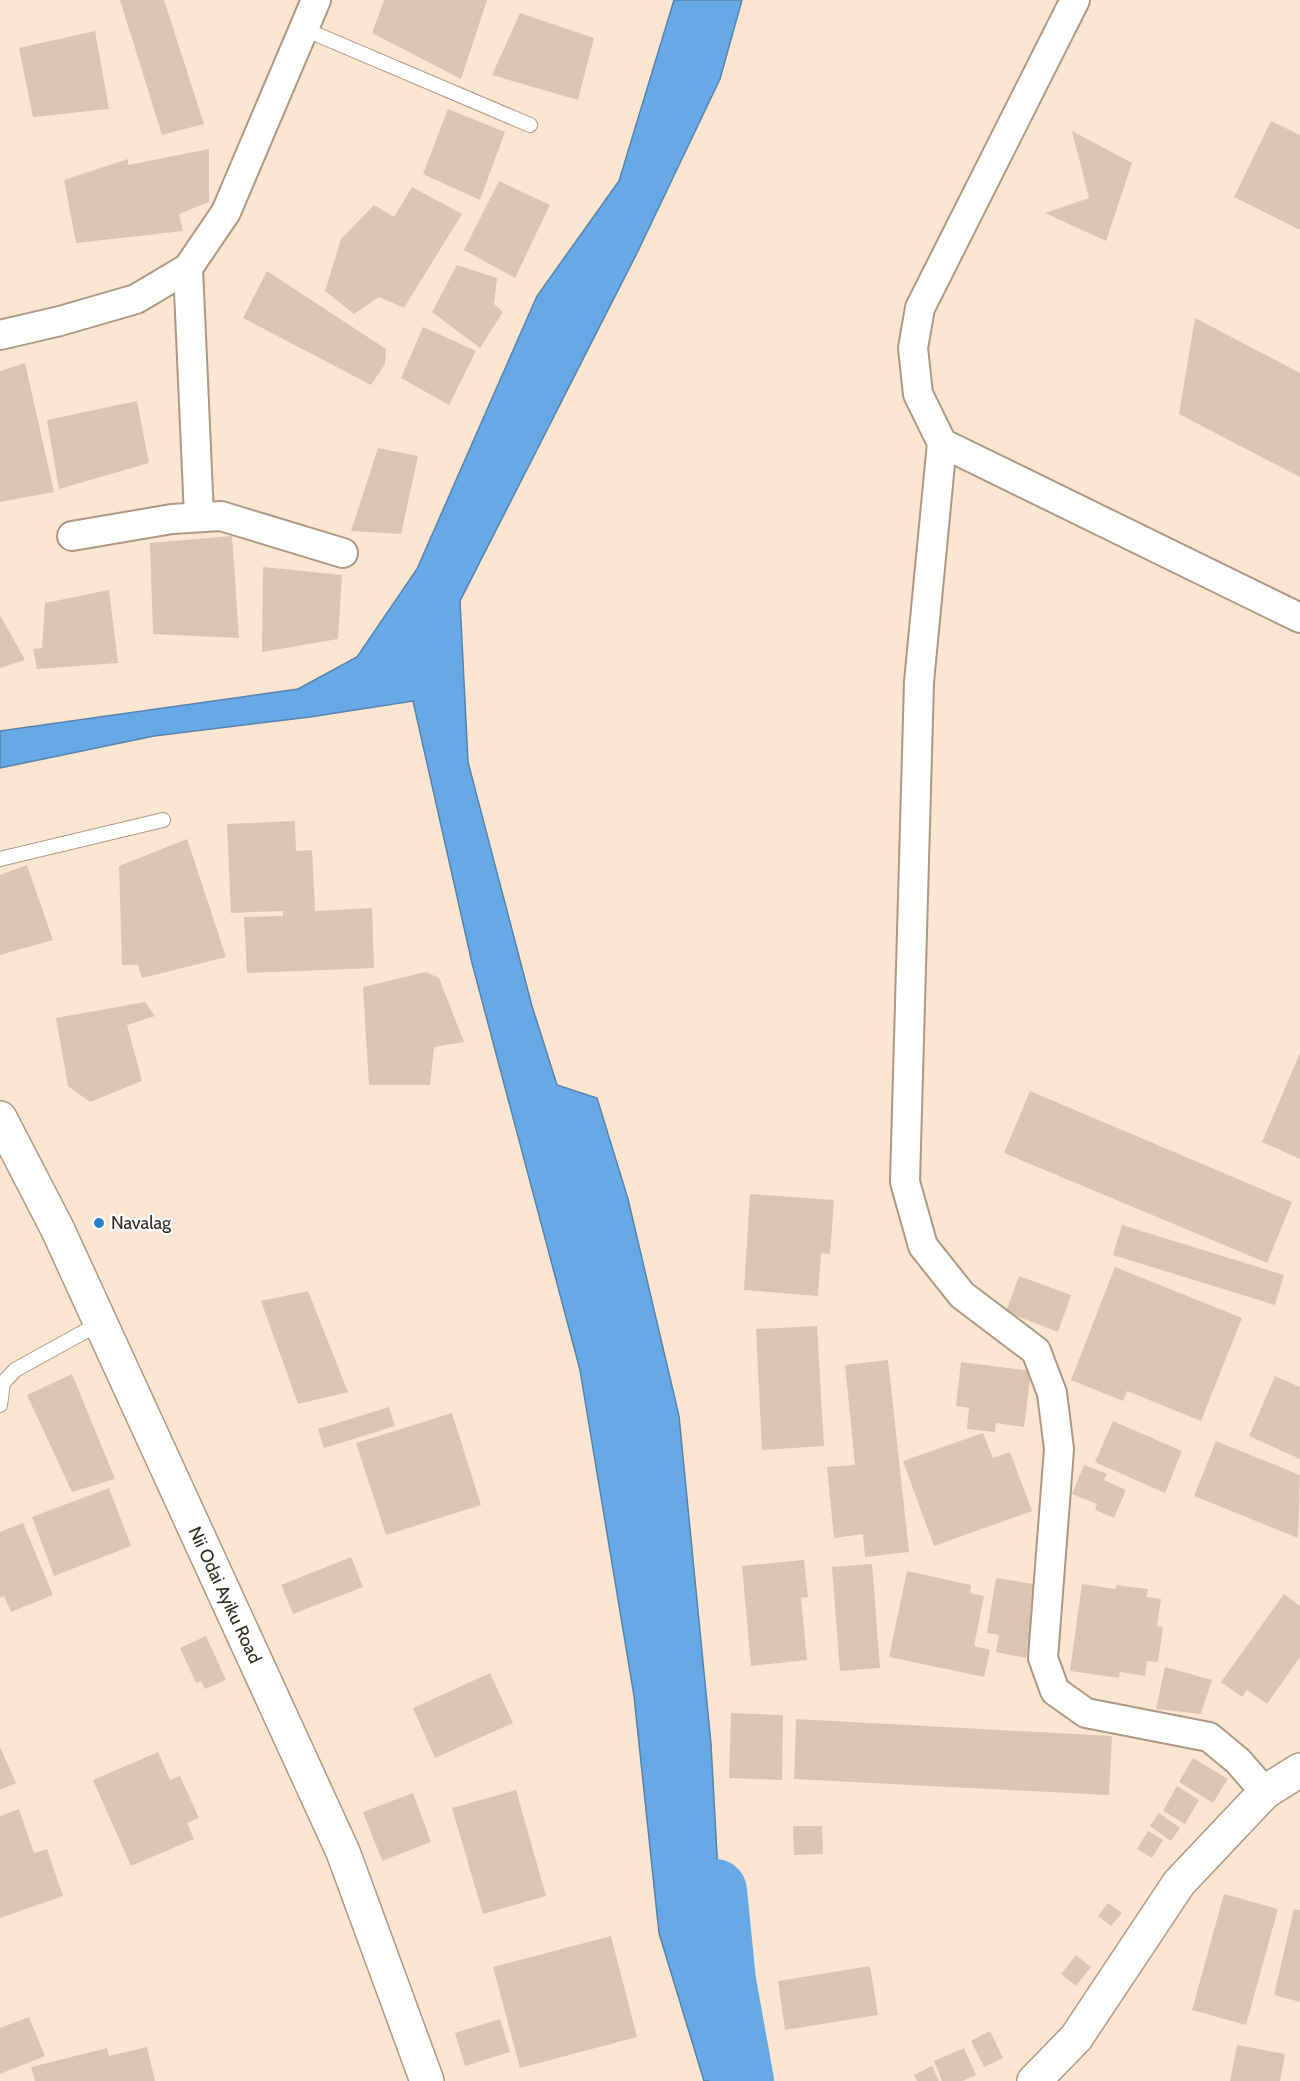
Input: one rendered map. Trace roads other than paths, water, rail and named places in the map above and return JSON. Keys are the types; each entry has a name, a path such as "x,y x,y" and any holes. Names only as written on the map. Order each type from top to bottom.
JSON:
{"street":[{"path":"0,335 60,321 136,299 188,268 226,212 316,0"},
{"path":"1075,0 920,308 913,348 918,394 942,443 919,681 905,1182 923,1246 962,1295 1036,1351 1052,1393 1059,1449 1043,1658 1055,1691 1086,1713 1209,1737 1238,1761 1265,1792"},
{"path":"188,268 199,516"},
{"path":"942,443 1300,618"},
{"path":"72,536 199,516 221,516 343,554"},
{"name":"Nii Odai Ayiku Road","path":"0,1118 57,1228 343,1852 427,2081"},
{"path":"1036,2080 1076,2038 1179,1883 1265,1792 1300,1770"}],"lane":[{"path":"304,29 530,125"},
{"path":"0,859 163,820"},
{"path":"0,1405 3,1383 15,1370 100,1323"}],"water":[{"path":"674,0 742,0 720,79 638,251 460,601 468,762 532,1006 557,1085 597,1098 628,1199 679,1416 711,1744 725,2003 747,2081 704,2081 659,1933 634,1696 580,1370 472,963 413,701 310,717 154,736 0,768 0,731 298,689 357,657 417,569 537,296 619,181"}],"waterway":[{"path":"715,1891 724,1981 742,2081"}],"place":[{"name":"Navalag","path":"99,1223"}]}
